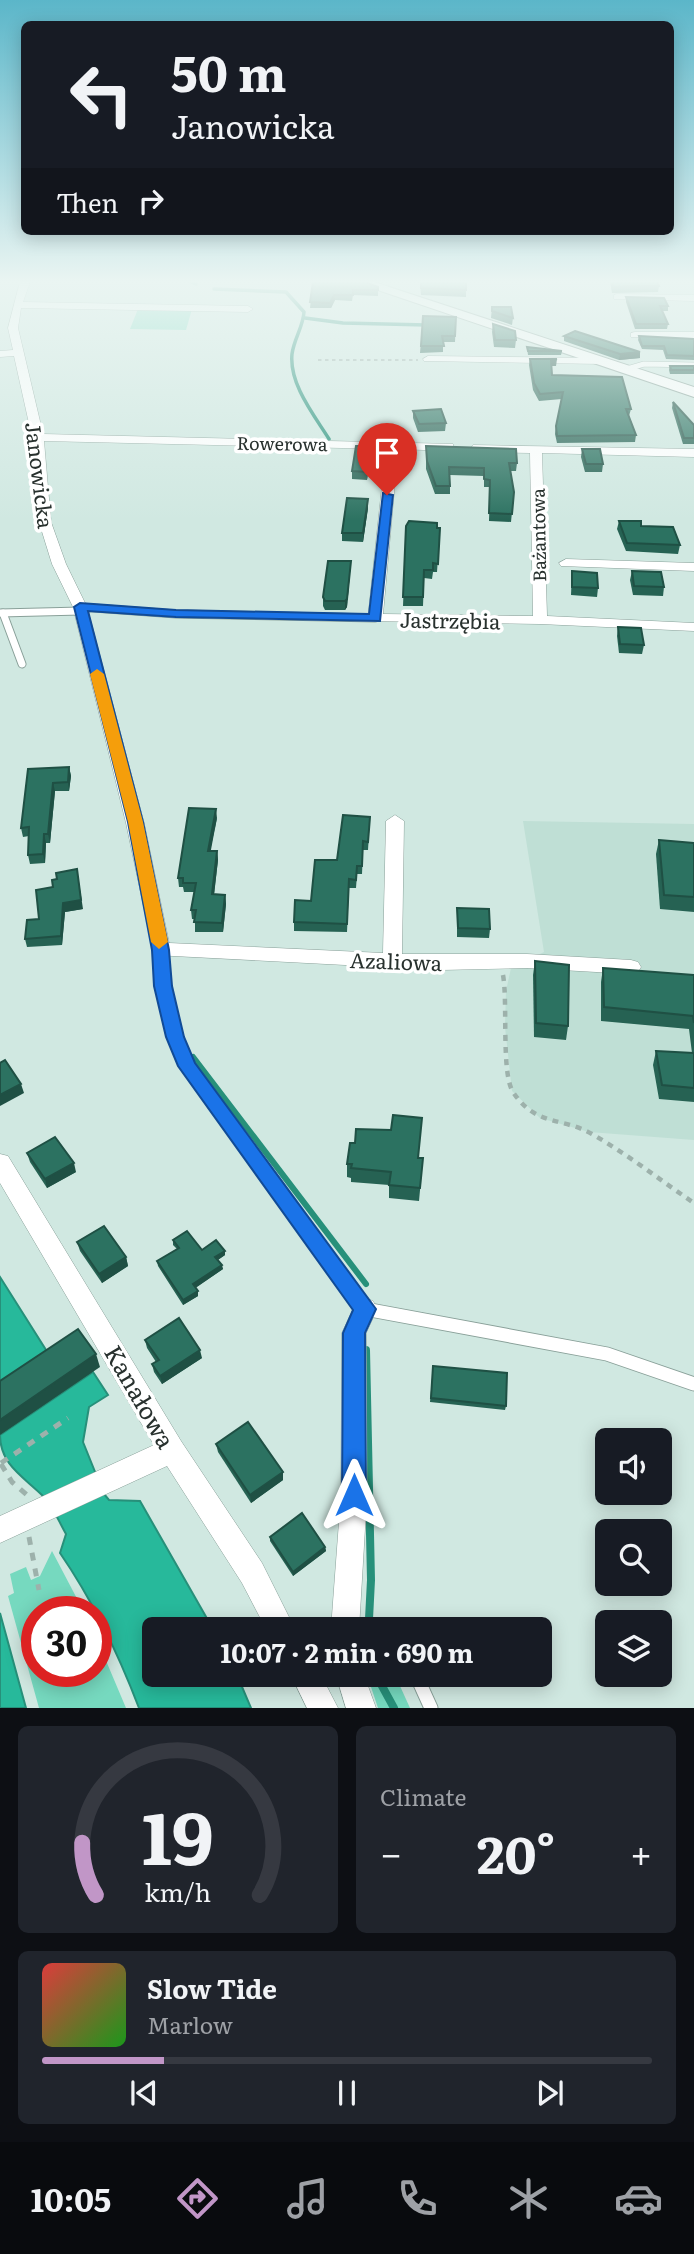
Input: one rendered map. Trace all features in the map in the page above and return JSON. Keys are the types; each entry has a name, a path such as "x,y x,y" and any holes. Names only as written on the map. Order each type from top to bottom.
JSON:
{"street":[{"name":"Janowicka","path":"20,362 38,437 45,522 50,544 81,609 135,822 161,950"},
{"path":"604,362 694,392"},
{"name":"Rowerowa","path":"38,437 694,453"},
{"path":"375,618 392,446"},
{"name":"Bażantowa","path":"536,449 540,620"},
{"path":"566,563 694,567"},
{"name":"Jastrzębia","path":"375,618 540,620 694,627"},
{"path":"392,961 396,821"},
{"name":"Azaliowa","path":"161,950 392,961 500,961 631,967"},
{"name":"Kanałowa","path":"0,1163 172,1450 251,1573 275,1617"},
{"path":"346,1617 354,1495 354,1333 365,1309"},
{"path":"0,1530 29,1508 105,1481 172,1450"},
{"path":"312,1687 323,1708"},
{"path":"354,1687 361,1708"}],"lane":[{"path":"627,369 644,364 694,365"},
{"name":"Jastrzębia","path":"1,613 81,609 375,618"},
{"path":"1,613 22,664"},
{"name":"Janowicka","path":"161,950 163,986 175,1037 187,1066 365,1309"},
{"path":"365,1309 607,1354 694,1384"},
{"path":"421,1687 431,1708"}],"path":[{"path":"500,961 506,991 506,1057 512,1091 540,1118 589,1132 694,1203"},
{"path":"39,1590 29,1508 0,1463 68,1418"}],"shaded area":[{"path":"523,821 694,824 694,1140 589,1132 540,1118 512,1091 505,1027 506,991 511,968 544,952"},
{"path":"0,1277 53,1361 0,1396"},
{"path":"93,1372 108,1395 89,1407 83,1442 104,1494 109,1500 140,1501 206,1617 142,1617 142,1687 242,1687 251,1708 139,1708 112,1645 112,1596 86,1596 60,1553 66,1534 56,1514 47,1500 14,1470 4,1455 0,1435"},
{"path":"52,1551 76,1596 21,1596 21,1643 8,1596 14,1593 10,1574 26,1567 31,1580 40,1576"},
{"path":"0,1613 26,1708 0,1708"},
{"path":"112,1675 126,1708 39,1708 33,1687 112,1687"},
{"path":"371,1687 400,1687 410,1708 378,1708"}],"building":[{"path":"530,362 551,362 552,375 622,377 631,409 626,409 636,435 557,436 556,426 563,392 540,394 534,383"},
{"path":"670,366 694,366 694,370 671,370"},
{"path":"673,402 694,425 694,438 684,438"},
{"path":"441,409 446,423 419,424 413,411"},
{"path":"356,446 371,446 367,472 352,471"},
{"path":"426,446 516,449 517,463 509,463 514,492 512,514 489,513 490,480 484,479 484,468 449,467 450,486 436,486 427,461"},
{"path":"582,449 600,449 603,464 586,464"},
{"path":"347,498 368,499 363,533 342,533"},
{"path":"409,521 437,523 437,528 440,528 438,564 433,563 433,570 424,570 423,597 403,597 406,526"},
{"path":"619,521 641,521 641,526 673,527 680,545 627,543"},
{"path":"328,561 351,561 345,601 325,601 323,597"},
{"path":"572,571 597,573 598,588 572,587"},
{"path":"632,571 661,572 664,587 634,586"},
{"path":"618,627 641,628 644,645 620,644"},
{"path":"69,767 68,782 53,783 48,834 44,834 43,854 28,855 29,827 21,828 28,769"},
{"path":"189,808 216,809 208,851 217,851 212,894 225,895 222,923 194,922 196,910 191,910 196,883 183,883 183,878 178,878"},
{"path":"343,815 370,817 368,842 363,841 362,866 357,866 356,880 349,879 347,924 294,922 295,900 311,901 315,860 337,860"},
{"path":"659,840 694,843 694,897 664,895"},
{"path":"77,869 81,900 63,903 61,936 25,939 27,920 39,919 36,890 53,887 52,880 57,879 56,873"},
{"path":"457,908 489,909 490,929 458,928"},
{"path":"535,961 569,965 568,1026 536,1023"},
{"path":"603,968 694,975 694,1023 693,1016 604,1007"},
{"path":"656,1051 694,1053 694,1088 662,1085"},
{"path":"5,1060 21,1084 0,1095 0,1063"},
{"path":"393,1115 422,1118 418,1158 423,1158 420,1188 389,1185 391,1172 351,1168 352,1164 347,1164 350,1143 355,1143 356,1129 391,1130"},
{"path":"55,1137 74,1163 45,1179 27,1153"},
{"path":"104,1226 126,1257 99,1274 77,1242"},
{"path":"187,1231 202,1250 216,1240 225,1251 215,1257 222,1265 193,1284 198,1291 183,1300 157,1261 179,1248 173,1240"},
{"path":"179,1318 200,1350 160,1376 152,1364 159,1360 145,1340"},
{"path":"78,1329 96,1354 0,1420 0,1381"},
{"path":"433,1366 507,1373 506,1406 431,1398"},
{"path":"248,1422 283,1472 250,1495 216,1444"},
{"path":"302,1513 325,1547 293,1572 270,1537"}],"waterway":[{"path":"292,362 298,388 329,439"},
{"path":"193,1057 366,1284"},
{"path":"366,1350 371,1580 369,1617"},
{"path":"383,1687 394,1708"}],"slow traffic":[{"path":"97,674 135,822 159,942"}],"route":[{"path":"354,1495 354,1333 365,1309 187,1066 175,1037 163,986 161,950 135,822 80,607 176,614 375,618 387,495"}]}
